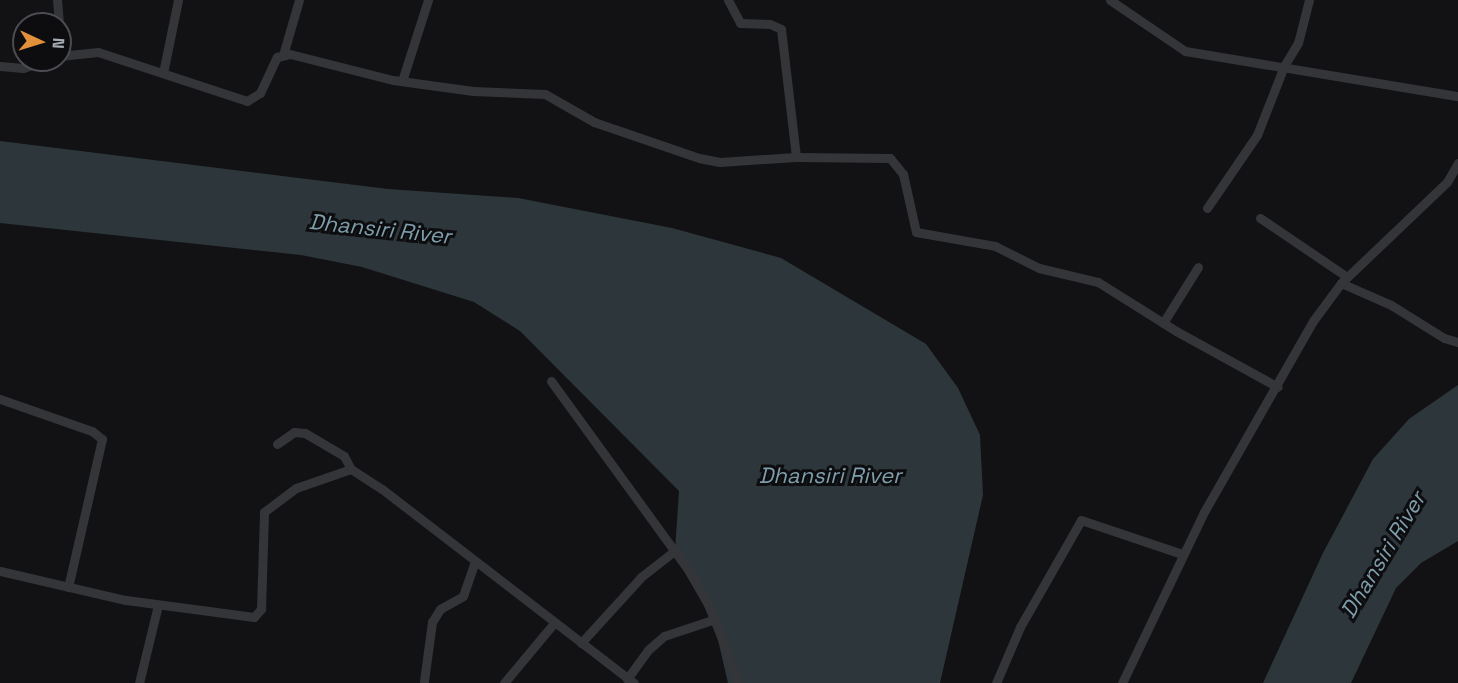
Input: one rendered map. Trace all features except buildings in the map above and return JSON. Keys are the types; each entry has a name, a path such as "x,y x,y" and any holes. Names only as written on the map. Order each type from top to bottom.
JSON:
{"street":[{"path":"163,73 178,0"},
{"path":"72,55 98,52 247,101 256,98 273,63 283,55 299,0"},
{"path":"402,81 428,0"},
{"path":"728,0 740,23 770,24 781,29 796,157"},
{"path":"1110,0 1185,51 1458,96"},
{"path":"1207,208 1257,135 1284,66 1298,44 1309,0"},
{"path":"283,55 402,81 473,91 545,94 594,122 699,158 720,162 796,157 890,158 903,174 916,232 995,246 1040,268 1098,282 1163,323 1278,387"},
{"path":"1122,683 1182,554 1278,387 1313,321 1344,280 1448,182 1458,163"},
{"path":"1260,218 1344,280 1391,305 1444,338 1458,342"},
{"path":"1163,323 1198,267"},
{"path":"551,381 673,552 715,619 738,683"},
{"path":"0,399 92,431 102,440 68,587"},
{"path":"277,444 294,432 305,433 344,456 351,469 630,681 648,650 664,636 715,619"},
{"path":"1,575 158,605 248,617 258,614 264,512 296,488 351,469"},
{"path":"996,683 1020,627 1081,520 1182,554"},
{"path":"581,643 641,577 673,552"},
{"path":"424,681 432,622 440,609 463,596 475,562"},
{"path":"139,683 158,605"},
{"path":"504,683 554,623"}],"water":[{"name":"Dhansiri River","path":"0,141 388,189 518,198 672,228 781,258 926,344 958,388 980,435 983,495 940,683 728,683 718,640 688,567 675,550 679,491 520,331 474,302 362,267 301,255 0,223"},
{"name":"Dhansiri River","path":"1458,385 1458,541 1421,563 1396,588 1351,683 1263,683 1323,553 1373,459 1409,419"}]}
